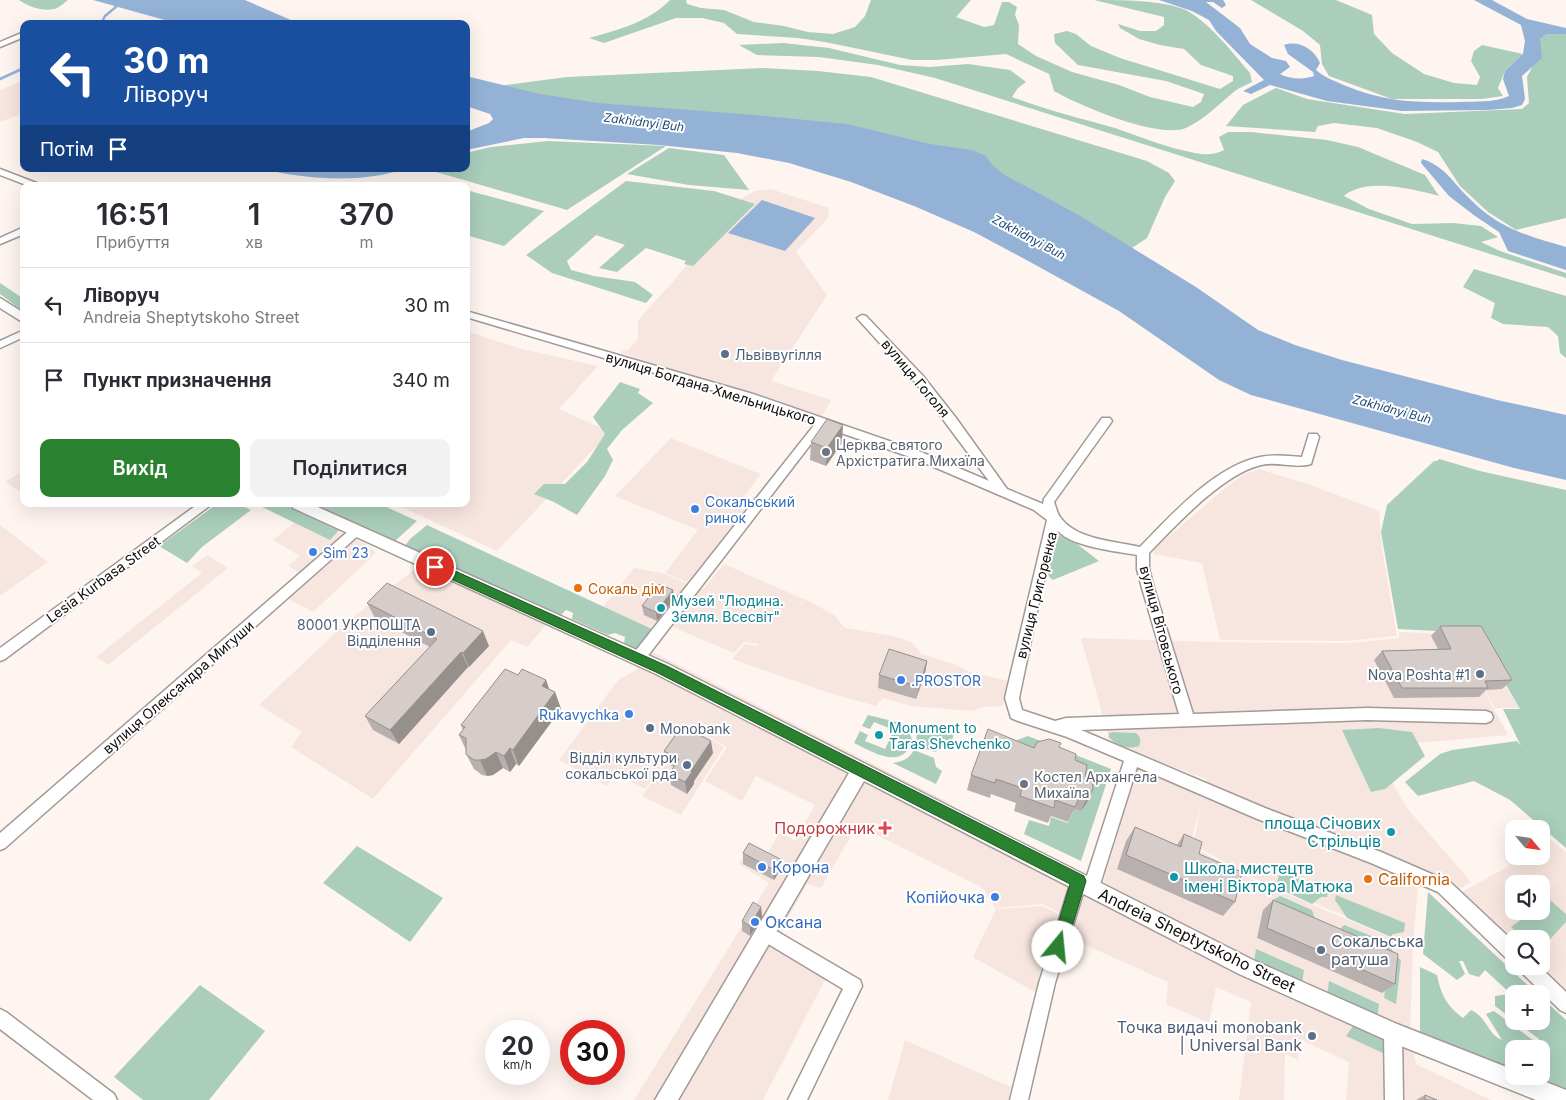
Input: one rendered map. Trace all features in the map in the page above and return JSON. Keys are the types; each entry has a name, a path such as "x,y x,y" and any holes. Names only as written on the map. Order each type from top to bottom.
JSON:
{"street":[{"path":"0,45 20,36"},
{"path":"0,172 26,182"},
{"path":"0,242 20,232"},
{"path":"0,302 20,316"},
{"name":"вулиця Богдана Хмельницького","path":"470,315 749,397 917,455 1001,489 1038,507 1053,518 1065,531 1083,539 1143,552"},
{"name":"вулиця Гоголя","path":"862,318 919,378 1001,489"},
{"path":"0,345 20,335"},
{"name":"вулиця Григоренка","path":"1056,726 1042,724 1016,714 1012,698 1036,588 1053,526 1053,518 1048,502 1106,421"},
{"path":"638,658 822,422"},
{"name":"вулиця Вітовського","path":"1188,719 1148,588 1143,569 1143,552 1191,505 1234,471 1258,462 1307,461 1314,437"},
{"name":"Lesia Kurbasa Street","path":"0,655 202,507"},
{"name":"Andreia Sheptytskoho Street","path":"304,507 638,658 1246,966 1393,1033 1564,1100"},
{"name":"вулиця Олександра Мигуши","path":"0,843 356,531"},
{"path":"1056,726 1188,719 1367,714 1486,717"},
{"path":"1056,726 1260,813 1375,857 1444,887 1505,945"},
{"path":"1019,1100 1047,983 1132,758"},
{"path":"666,1100 861,770"},
{"path":"766,933 854,986 797,1100"},
{"path":"1536,975 1566,1004"},
{"path":"0,1018 108,1100"},
{"path":"1393,1033 1394,1100"}],"shaded area":[{"path":"20,82 20,114 0,122 0,90"},
{"path":"771,189 829,208 828,218 796,252 827,295 771,381 831,400 821,418 619,352 628,350 638,339 638,321 741,199 755,191"},
{"path":"470,332 522,349 598,366 559,409 610,432 497,551 402,507 470,507"},
{"name":"Сокальський ринок","path":"671,438 761,474 736,507 746,511 691,584 665,573 698,530 615,496"},
{"path":"1259,469 1311,485 1379,511 1382,548 1397,636 1347,641 1220,640 1202,563 1154,554 1154,549 1224,489 1243,475"},
{"path":"20,473 20,491 5,482"},
{"path":"304,515 366,544 376,553 313,612 277,593 301,574 288,566 300,556 273,540"},
{"path":"0,525 48,562 0,596"},
{"path":"207,555 228,568 108,665 96,657 202,573 192,566"},
{"path":"724,564 804,599 789,622 805,599 834,615 845,628 894,636 911,642 922,654 953,664 970,672 1008,681 1003,706 984,707 972,711 911,706 883,698 876,706 826,692 732,659 745,644 758,646 759,644 744,642 734,653 670,626 657,642 597,614 634,568 662,573 702,590"},
{"path":"419,566 546,625 527,647 511,640 373,799 291,747 302,732 259,705 349,620"},
{"path":"1399,632 1474,635 1519,708 1495,708 1474,672 1508,735 1372,747 1407,808 1471,882 1457,891 1418,886 1413,944 1253,878 1194,845 1200,808 1190,845 1253,880 1413,947 1410,1035 1106,890 1103,883 1138,769 1202,794 1202,800 1206,779 1108,742 1107,731 1081,638 1348,643 1399,638"},
{"path":"651,651 948,802 943,816 1410,1037 1416,1064 1491,1100 1346,1100 1349,1062 1299,1039 1298,1060 1285,1054 1284,1100 1239,1100 1251,1002 1216,987 1209,1023 1166,1004 1168,982 1056,932 1061,914 1043,904 995,908 983,888 857,825 821,888 807,884 782,929 785,951 828,974 763,1100 634,1100 769,883 739,864 750,846 767,854 780,832 795,841 815,805 756,776 742,801 705,781 727,747 693,728 724,747 681,815 642,796 690,727 645,789 616,774 607,786 559,760 618,680 636,670"},
{"path":"1550,839 1566,852 1566,997 1542,975 1550,975 1550,930 1505,930 1505,939 1460,893 1509,866 1550,865"},
{"path":"1043,906 1058,914 1035,992 973,957 996,909"},
{"path":"905,1040 1011,1087 1008,1100 888,1100"}],"green space":[{"path":"19,0 68,0 58,8 45,10 35,8"},
{"path":"670,0 686,0 687,4 701,8 724,10 754,22 784,26 808,32 833,34 855,27 865,16 871,0 971,0 956,17 984,27 994,25 1002,2 1009,2 1017,7 1015,15 1019,25 1018,44 1036,56 1072,72 1119,85 1150,97 1193,107 1201,102 1204,94 1166,81 1078,65 1055,43 1054,34 1067,31 1076,34 1091,46 1120,58 1220,89 1233,81 1233,76 1201,65 1184,49 1139,39 1120,28 1118,24 1140,31 1156,31 1164,25 1164,17 1094,0 1153,2 1186,10 1204,23 1221,39 1250,73 1252,82 1237,90 1193,125 1173,130 1157,129 1119,119 1082,105 1054,91 1049,74 1006,54 937,60 912,60 825,42 798,38 737,34 724,23 702,18 676,18 604,43 589,38 643,20 662,8"},
{"path":"1251,0 1336,0 1372,15 1374,34 1392,53 1424,74 1454,83 1477,85 1480,77 1471,61 1474,51 1482,45 1523,54 1505,71 1498,88 1503,96 1482,99 1392,99 1329,76 1322,64 1320,45 1303,31"},
{"path":"1547,34 1566,34 1566,218 1516,230 1488,212 1460,186 1438,152 1417,142 1377,128 1334,123 1318,126 1315,132 1226,126 1243,105 1276,88 1307,99 1405,114 1522,109 1529,103 1527,77 1540,39"},
{"path":"783,43 829,48 900,65 930,67 968,64 1010,70 1026,82 1018,88 1012,97 1195,153 1210,154 1224,150 1219,137 1228,132 1251,132 1327,140 1358,147 1425,175 1439,196 1416,190 1377,186 1353,190 1344,196 1369,209 1412,224 1453,223 1481,226 1498,237 1481,242 1500,251 1566,273 1566,278 935,78 878,65 819,57 757,55 739,45"},
{"path":"763,68 818,71 871,77 1147,161 1169,173 1175,181 1165,197 1147,238 1129,250 585,107 492,87 567,77"},
{"path":"548,141 666,146 567,210 436,172 470,172 470,152 491,147"},
{"path":"669,148 724,155 749,190 689,185 627,174"},
{"path":"626,181 714,191 755,204 693,266 684,264 686,261 646,248 617,272 599,268 625,245 596,235 567,261 571,270 594,276 635,282 653,295 646,303 552,273 526,255"},
{"path":"470,191 544,211 504,246 470,236"},
{"path":"1474,269 1566,296 1566,358 1560,353 1558,336 1548,327 1503,324 1491,318 1495,303 1463,287"},
{"path":"0,283 20,296 20,309 0,294"},
{"path":"620,382 640,389 638,393 653,403 622,430 607,449 613,460 605,476 577,515 554,502 534,494 544,484 565,484 587,462 605,434 593,417"},
{"path":"1439,459 1480,471 1566,490 1566,848 1550,834 1550,820 1533,820 1510,800 1474,781 1418,796 1405,782 1440,754 1452,750 1517,741 1521,746 1503,709 1520,709 1476,633 1398,629 1381,532 1387,505 1434,461"},
{"path":"213,507 244,507 251,510 202,547 187,563 159,546"},
{"path":"262,507 289,507 339,530 330,540"},
{"path":"318,507 387,507 417,521 394,542"},
{"path":"427,525 654,630 642,647 637,649 624,644 625,637 615,633 608,635 572,619 573,613 566,610 561,615 405,546 410,539"},
{"path":"1059,535 1077,544 1099,561 1053,580 1046,574"},
{"path":"868,715 905,724 912,739 903,755 887,757 854,743 860,731 868,735 865,741 885,749 894,730 874,722 870,729 862,726"},
{"path":"914,724 954,732 951,746 944,746 935,752 916,745 917,732"},
{"path":"1379,728 1412,732 1425,756 1385,789 1371,792 1342,730"},
{"path":"1109,733 1136,733 1140,739 1139,746 1127,747 1119,744 1109,737"},
{"path":"1028,736 1111,769 1081,861 1024,834 1029,820 1049,826 1051,817 1068,823 1074,810 1081,811 1086,804 1085,796 1002,746"},
{"path":"914,750 934,758 936,767 942,771 936,784 893,763 910,756"},
{"path":"357,846 443,898 410,942 323,883"},
{"path":"1280,871 1328,892 1327,897 1321,897 1312,904 1282,890 1277,883"},
{"path":"1428,892 1505,964 1505,975 1517,975 1527,985 1505,985 1505,988 1485,970 1479,977 1469,974 1463,961 1459,961 1465,974 1457,980 1423,954"},
{"path":"1336,895 1405,923 1404,932 1393,934 1391,937 1347,918 1335,900"},
{"path":"1280,896 1312,910 1315,919 1270,910 1273,900"},
{"path":"1550,900 1566,914 1566,922 1550,939 1550,930 1514,930 1511,927 1521,920 1550,920"},
{"path":"1344,925 1389,943 1394,955 1401,960 1396,1004 1384,998 1389,961 1338,931"},
{"path":"1256,949 1304,970 1302,984 1254,962"},
{"path":"1420,967 1437,975 1445,999 1457,1014 1463,1018 1471,1010 1481,1018 1493,1034 1502,1040 1486,1014 1494,1011 1505,1019 1505,1030 1519,1030 1533,1040 1505,1040 1505,1069 1420,1035"},
{"path":"1329,981 1379,1004 1377,1019 1327,996"},
{"path":"200,985 265,1031 209,1100 143,1100 114,1077"},
{"path":"1505,995 1505,1013 1495,1006 1495,996"},
{"path":"1550,1005 1566,1020 1566,1094 1544,1085 1550,1085 1550,1040 1539,1040 1527,1030 1550,1030"},
{"path":"1356,1022 1384,1037 1386,1042 1385,1054 1346,1036"}],"water":[{"path":"93,0 245,0 291,20 165,20"},
{"path":"1159,0 1223,0 1226,5 1222,8 1213,2 1206,2 1240,28 1250,44 1272,58 1286,61 1290,67 1280,74 1284,76 1301,78 1314,76 1313,72 1288,54 1284,45 1295,44 1305,47 1314,54 1320,63 1316,70 1330,79 1374,95 1416,102 1485,101 1509,96 1503,79 1505,71 1523,54 1525,41 1521,25 1474,0 1492,0 1527,19 1566,28 1566,34 1547,34 1540,39 1542,58 1522,76 1525,99 1522,105 1512,108 1488,110 1402,111 1327,101 1270,85 1251,94 1243,91 1264,80 1216,31 1209,20 1192,11"},
{"name":"Zakhidnyi Buh","path":"470,77 540,94 598,103 847,124 930,144 972,150 986,156 992,165 1003,174 1082,217 1196,287 1258,330 1295,345 1342,360 1497,400 1566,415 1566,480 1514,468 1251,395 1219,380 1119,311 1021,257 974,232 851,182 789,163 737,153 659,145 524,138 470,149 470,130 489,123 493,119 490,114 470,107"},
{"path":"1422,159 1441,169 1475,204 1496,220 1525,234 1566,247 1566,270 1508,251 1499,232 1449,196 1421,163"},
{"path":"279,172 394,172 351,178"},
{"path":"762,200 815,218 785,251 728,233"}],"building":[{"path":"827,419 843,425 827,448 811,442"},
{"path":"387,583 483,631 463,653 461,652 390,730 365,716 437,639 367,603"},
{"path":"659,584 673,590 656,612 642,606"},
{"path":"1440,626 1481,626 1512,680 1485,681 1488,688 1402,688 1382,651 1451,649"},
{"path":"889,649 927,661 919,687 879,675"},
{"path":"505,669 518,675 522,669 546,680 542,686 555,692 513,750 510,748 504,756 496,752 486,759 474,760 466,754 466,738 459,735 465,727 461,725"},
{"path":"682,726 711,741 685,782 669,774 679,759 664,751"},
{"name":"Костел Архангела Михаїла","path":"988,729 1034,748 1037,742 1049,739 1061,743 1059,747 1076,754 1075,760 1087,765 1085,777 1092,781 1093,789 1088,796 1081,794 1075,807 1055,800 1054,808 1020,796 1022,788 996,779 995,783 971,775"},
{"path":"1135,827 1181,847 1184,834 1202,842 1199,854 1242,872 1235,902 1126,855"},
{"path":"749,843 780,859 774,870 743,853"},
{"path":"1273,900 1398,954 1395,984 1267,928"},
{"path":"753,902 761,907 750,926 742,921"},
{"path":"1425,1095 1437,1100 1425,1100"}],"waterway":[{"path":"103,20 117,6"},
{"path":"0,79 20,70"}],"place":[{"name":"Львіввугілля","path":"725,354"},
{"name":"Церква святого Архістратига Михаїла","path":"826,452"},
{"name":"Сокальський ринок","path":"695,509"},
{"name":"Sim 23","path":"313,552"},
{"name":"Сокаль дім","path":"578,588"},
{"name":"Музей \"Людина. Земля. Всесвіт\"","path":"661,608"},
{"name":"80001 УКРПОШТА Відділення","path":"431,632"},
{"name":"Nova Poshta #1","path":"1480,674"},
{"name":".PROSTOR","path":"901,680"},
{"name":"Rukavychka","path":"629,714"},
{"name":"Monobank","path":"650,728"},
{"name":"Monument to Taras Shevchenko","path":"879,735"},
{"name":"Відділ культури сокальської рда","path":"687,765"},
{"name":"Костел Архангела Михаїла","path":"1024,784"},
{"name":"Подорожник","path":"885,828"},
{"name":"площа Січових Стрільців","path":"1391,832"},
{"name":"Корона","path":"762,867"},
{"name":"Школа мистецтв імені Віктора Матюка","path":"1174,877"},
{"name":"California","path":"1368,879"},
{"name":"Копійочка","path":"995,897"},
{"name":"Оксана","path":"755,922"},
{"name":"Сокальська ратуша","path":"1321,950"},
{"name":"Точка видачі monobank | Universal Bank","path":"1312,1036"}],"route":[{"path":"435,567 662,669 1079,881 1058,947"}]}
